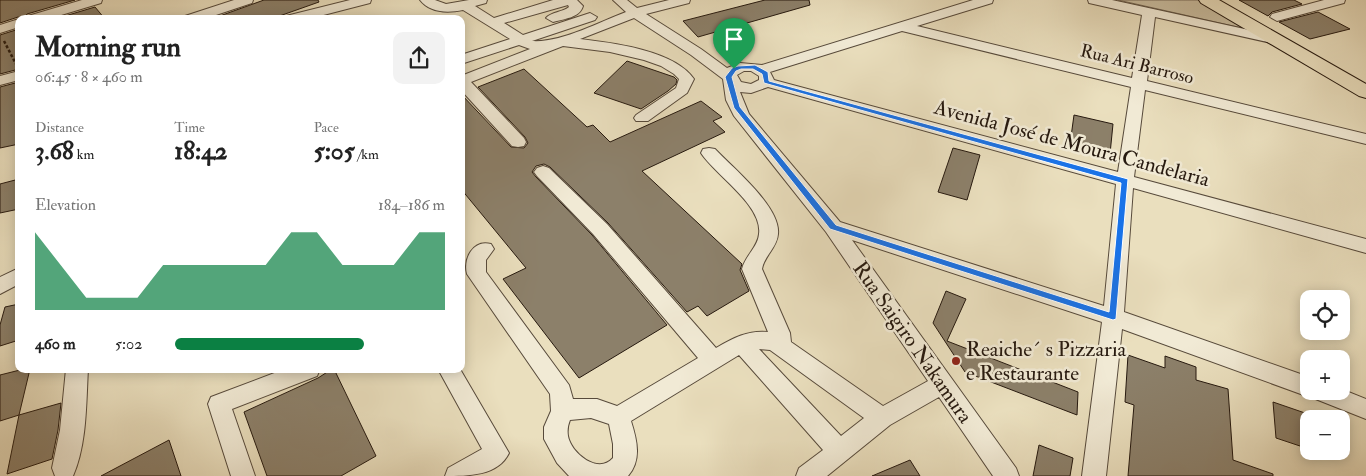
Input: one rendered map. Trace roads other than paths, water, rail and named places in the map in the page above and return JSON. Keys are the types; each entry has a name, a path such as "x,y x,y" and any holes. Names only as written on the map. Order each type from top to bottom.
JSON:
{"main road":[{"path":"1207,0 1366,92"}],"street":[{"path":"46,15 96,0"},
{"path":"202,15 247,0"},
{"path":"307,15 365,0"},
{"path":"426,0 438,8 466,6 481,0"},
{"path":"493,22 564,0 576,6 576,9 570,13 509,32"},
{"path":"465,59 626,6 684,0"},
{"path":"729,79 734,69 758,73 899,26 987,0"},
{"path":"1094,0 1276,40"},
{"path":"1277,17 1340,0"},
{"path":"466,6 528,44 579,43 652,58 667,63 684,74 687,79 682,90 642,118"},
{"path":"465,79 558,42 626,6"},
{"path":"626,6 682,42 734,85 756,88 758,73"},
{"path":"1094,476 1113,317 1125,181 1149,12"},
{"path":"0,29 15,24"},
{"name":"Rua Ari Barroso","path":"899,26 1366,139"},
{"path":"682,42 758,73"},
{"name":"Avenida José de Moura Candelaria","path":"758,73 1125,181 1366,246"},
{"path":"0,81 15,76"},
{"name":"Rua Saigiro Nakamura","path":"729,79 734,100 742,116 833,227 1007,476"},
{"path":"465,85 518,142"},
{"path":"742,116 748,88"},
{"path":"709,153 756,202 767,219 770,232 754,260 752,269 779,333 781,339 779,345"},
{"path":"542,172 600,229 714,360"},
{"path":"833,227 1113,317 1300,384"},
{"path":"484,249 477,256 474,266 477,274 561,392 562,411 556,433 560,448 583,473 595,476 610,474 620,469 626,457 622,428 618,417 601,408 587,407 562,411"},
{"path":"0,286 15,277"},
{"path":"618,417 742,343 759,340 775,342 882,418"},
{"path":"742,343 755,360 840,451"},
{"path":"64,468 72,430 76,373"},
{"path":"243,476 219,404 299,373"},
{"path":"452,373 497,453 457,476"},
{"path":"808,476 882,418 942,384"},
{"path":"1344,400 1366,409"}],"place":[{"name":"Reaiche´ s Pizzaria e Restaurante","path":"956,361"}]}
